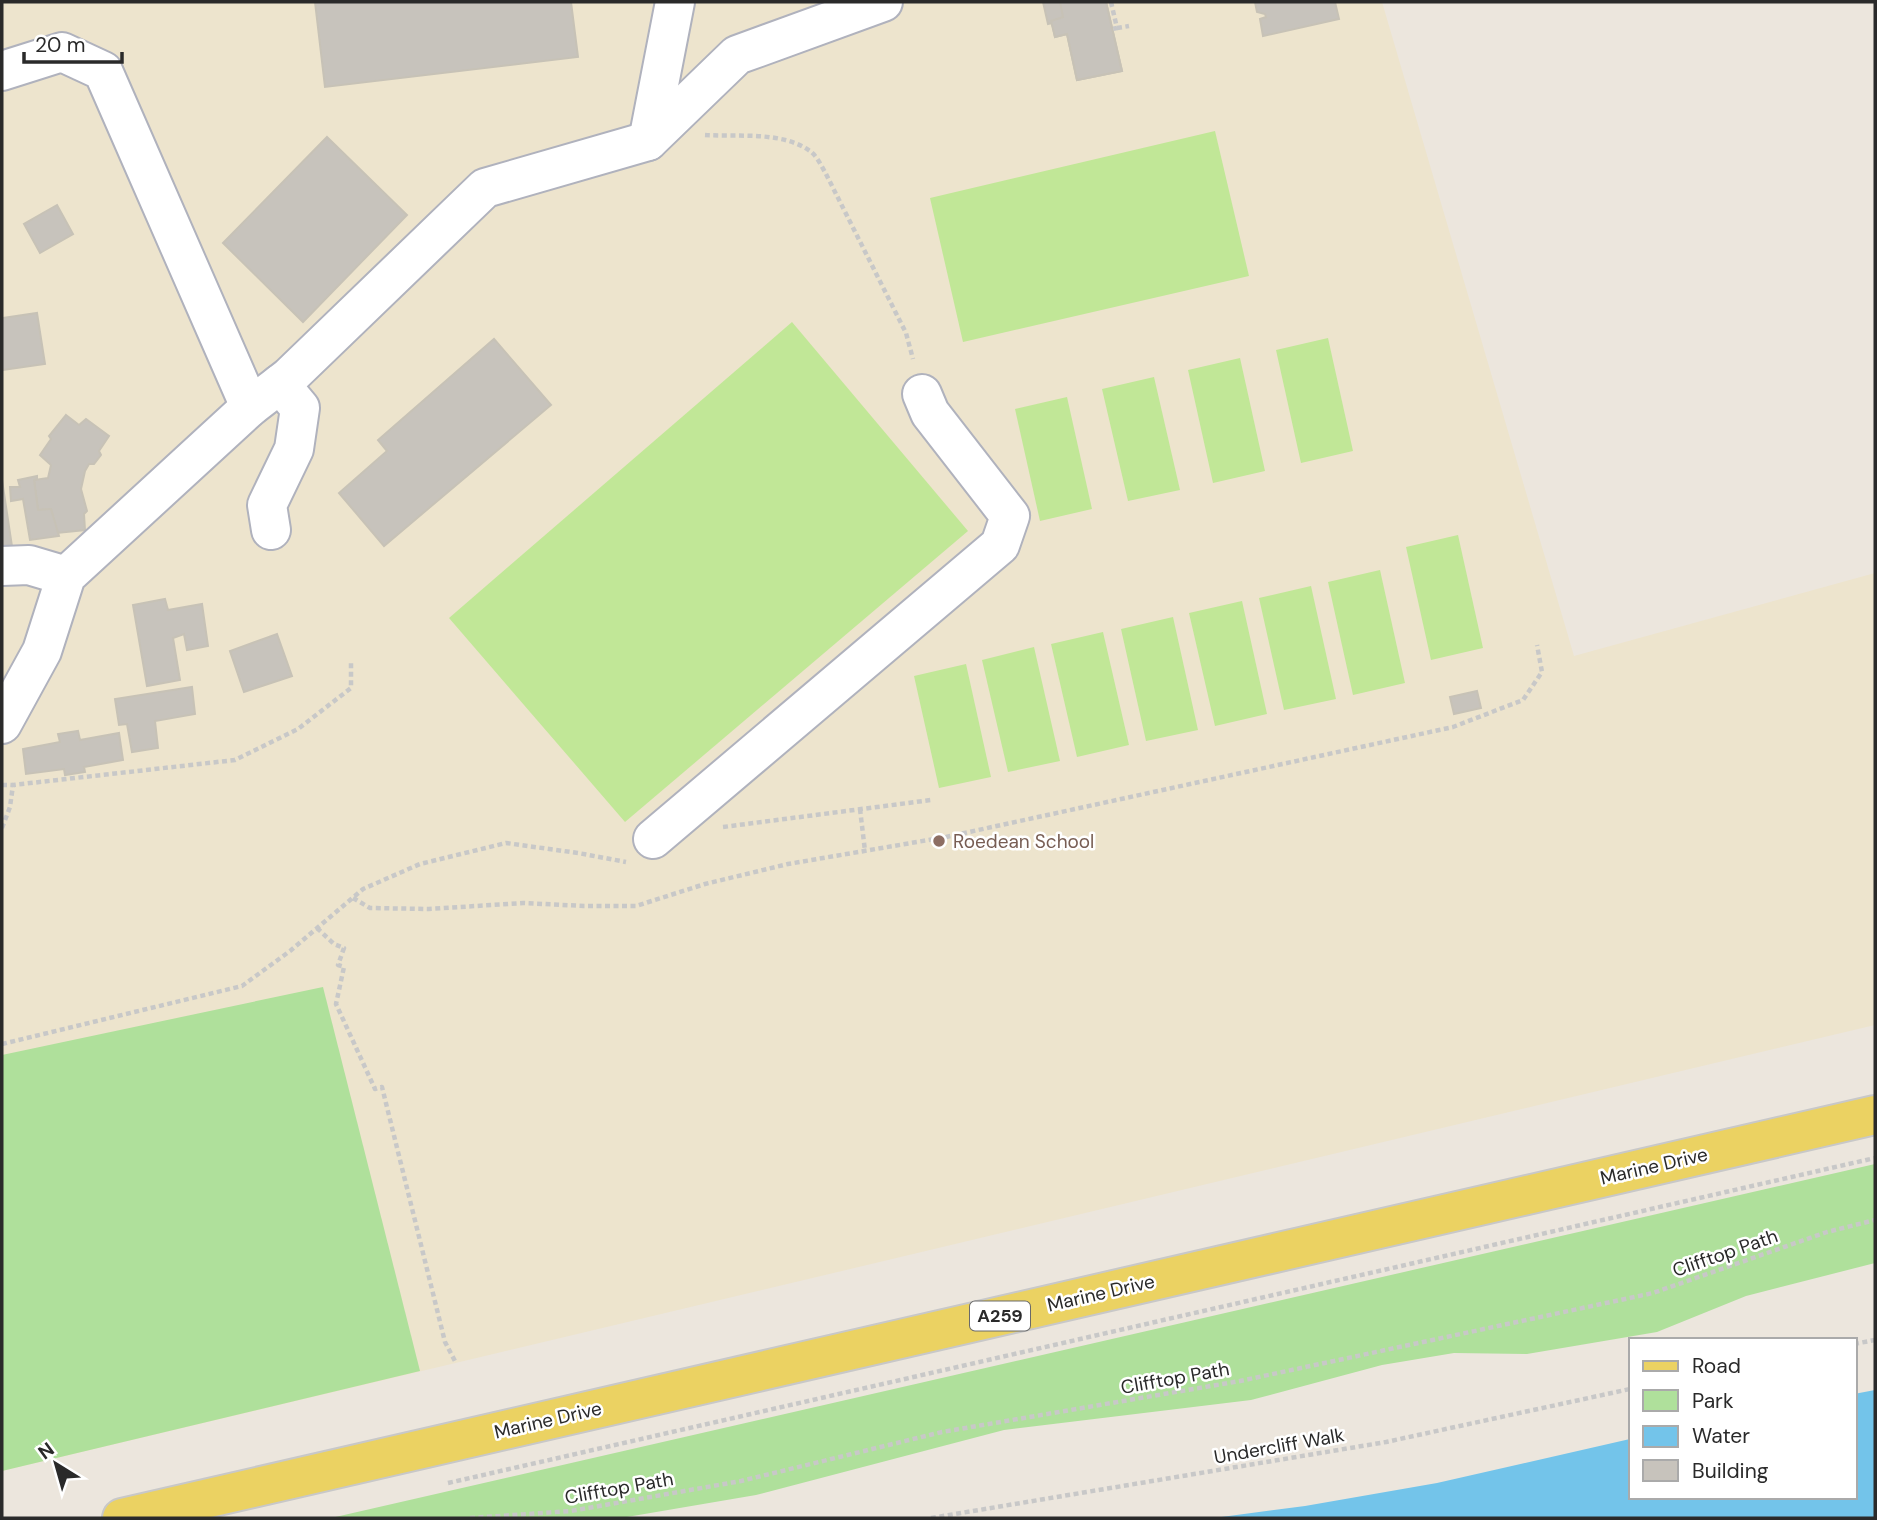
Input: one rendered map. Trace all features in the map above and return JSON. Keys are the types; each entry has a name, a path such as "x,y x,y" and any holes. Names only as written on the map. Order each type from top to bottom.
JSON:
{"main road":[{"name":"Marine Drive","path":"122,1518 1875,1115"}],"lane":[{"path":"648,141 675,2"},
{"path":"2,724 42,651 66,576 250,407 280,384 485,188 648,141 737,55 883,2"},
{"path":"2,71 62,52 103,71 250,407"},
{"path":"271,530 267,505 294,449 300,408 280,384"},
{"path":"653,839 1000,545 1010,516 930,413 922,394"},
{"path":"2,566 29,565 66,576"}],"path":[{"path":"1111,2 1115,29 1129,26"},
{"path":"696,129 704,135 775,138 795,143 813,153 832,185 906,333 912,352"},
{"path":"353,898 370,908 429,909 523,903 636,906 705,884 788,864 959,834 1452,727 1523,699 1542,672 1537,645"},
{"path":"2,785 235,760 298,729 351,688 351,663"},
{"path":"2,828 10,807 13,785"},
{"path":"710,829 931,800"},
{"path":"860,809 865,851"},
{"path":"2,1044 242,986 290,951 363,889 420,864 506,844 578,853 625,863 653,839"},
{"path":"317,928 334,944 344,948 338,965 344,967 336,1004 374,1089 382,1087 445,1342 456,1363"},
{"path":"443,1484 1875,1158"},
{"name":"Clifftop Path","path":"470,1518 571,1511 741,1480 942,1432 1240,1381 1640,1296 1827,1232 1875,1220"},
{"path":"1856,1344 1875,1340"},
{"name":"Undercliff Walk","path":"931,1518 1385,1442 1629,1389"}],"shaded area":[{"name":"Roedean School","path":"2,2 1382,2 1574,656 1875,573 1875,1025 2,1471"}],"green space":[{"path":"1215,131 1249,276 963,342 930,198"},
{"path":"792,322 968,531 625,822 449,618"},
{"path":"1328,338 1353,451 1301,463 1276,350"},
{"path":"1240,358 1265,471 1213,483 1188,370"},
{"path":"1154,377 1180,490 1128,501 1102,389"},
{"path":"1067,397 1092,509 1040,521 1015,409"},
{"path":"1458,535 1483,648 1431,660 1406,547"},
{"path":"1380,570 1405,683 1353,695 1328,582"},
{"path":"1311,586 1336,699 1284,710 1259,598"},
{"path":"1242,601 1267,714 1215,726 1189,613"},
{"path":"1173,617 1198,730 1146,741 1121,629"},
{"path":"1103,632 1129,745 1077,757 1051,644"},
{"path":"1034,647 1060,761 1008,772 982,660"},
{"path":"966,664 991,777 939,788 914,676"},
{"path":"323,987 420,1371 2,1471 2,1055"},
{"path":"1875,1164 1875,1263 1746,1296 1657,1332 1527,1354 1454,1353 1382,1365 1251,1400 1004,1430 756,1495 621,1518 331,1518"}],"water":[{"path":"1875,1390 1875,1518 1214,1518 1305,1506 1437,1483 1629,1439 1629,1499 1856,1499 1856,1394"}],"building":[{"path":"315,2 571,2 578,57 325,87"},
{"path":"1043,2 1106,2 1122,71 1077,80 1067,34 1055,37 1052,23 1048,24"},
{"path":"1060,2 1106,2 1122,71 1077,80 1067,34 1055,37 1051,21 1063,17"},
{"path":"1255,2 1335,2 1339,19 1263,36 1260,19 1266,17 1265,14 1257,12"},
{"path":"327,137 407,215 303,322 223,243"},
{"path":"57,205 73,234 40,253 24,224"},
{"path":"37,313 45,364 2,370 2,318"},
{"path":"494,339 551,405 384,546 339,493 387,451 378,440"},
{"path":"66,415 79,425 86,419 109,436 99,451 101,455 94,464 89,464 85,471 81,489 87,511 84,514 85,530 57,533 51,509 38,510 34,480 48,478 51,465 40,455 51,439 49,436"},
{"path":"37,476 34,480 38,510 51,509 59,536 30,540 23,499 11,501 10,487 20,487 18,480"},
{"path":"2,480 13,553 2,555"},
{"path":"165,599 168,610 202,604 208,646 187,650 184,634 173,638 180,680 147,686 133,605"},
{"path":"277,634 292,676 244,692 230,651"},
{"path":"192,687 195,714 155,721 158,748 132,752 127,724 119,725 115,699"},
{"path":"1477,691 1481,708 1454,714 1450,697"},
{"path":"78,731 80,740 119,733 123,760 84,767 85,772 65,775 64,769 26,774 23,749 60,742 58,734"}],"place":[{"name":"Roedean School","path":"939,841"}]}
